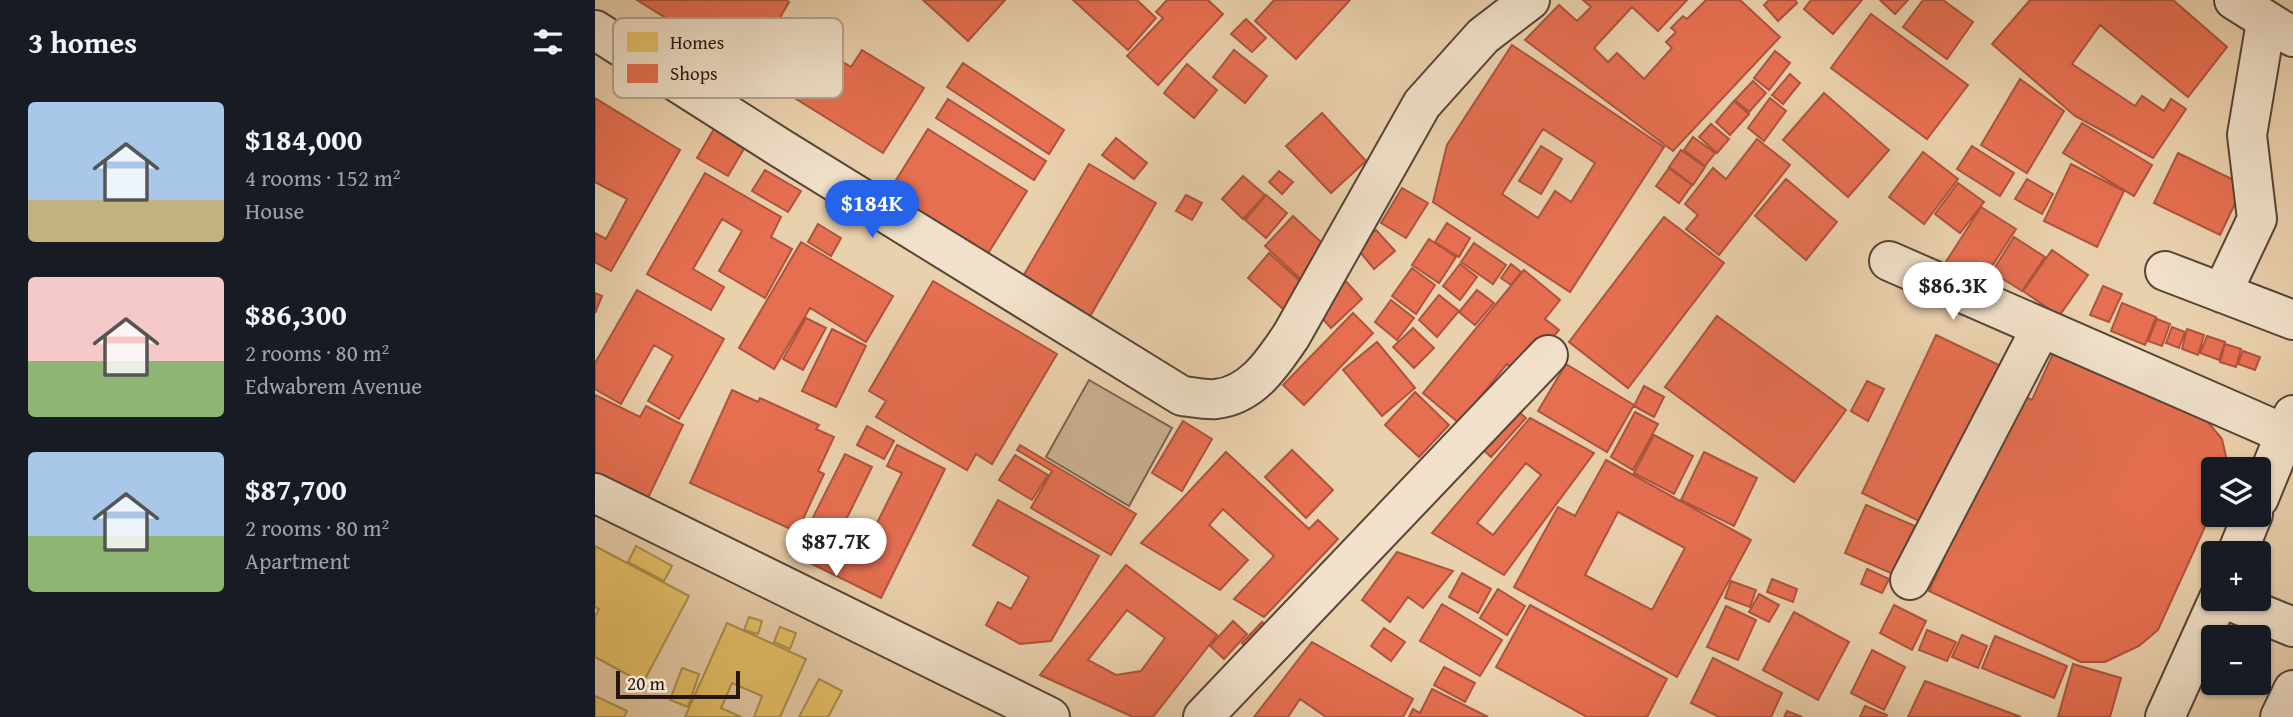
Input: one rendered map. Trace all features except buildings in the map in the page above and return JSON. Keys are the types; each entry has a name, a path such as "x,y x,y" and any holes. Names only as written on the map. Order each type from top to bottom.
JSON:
{"street":[{"path":"702,98 1182,396 1215,399 1242,392 1269,368 1297,326 1422,104 1483,36 1530,0"},
{"path":"2223,293 2257,219 2247,135 2280,30 2234,0"},
{"path":"595,30 613,41"},
{"path":"1889,261 2041,328 2289,424 2271,468"},
{"path":"2165,271 2293,320"},
{"path":"1910,580 2041,328"},
{"path":"1203,717 1548,355"},
{"path":"595,493 1050,717"},
{"path":"2165,717 2215,611"},
{"path":"2253,611 2293,627"},
{"path":"2280,717 2293,690"}],"shaded area":[{"path":"1089,380 1172,428 1129,506 1046,457"}]}
